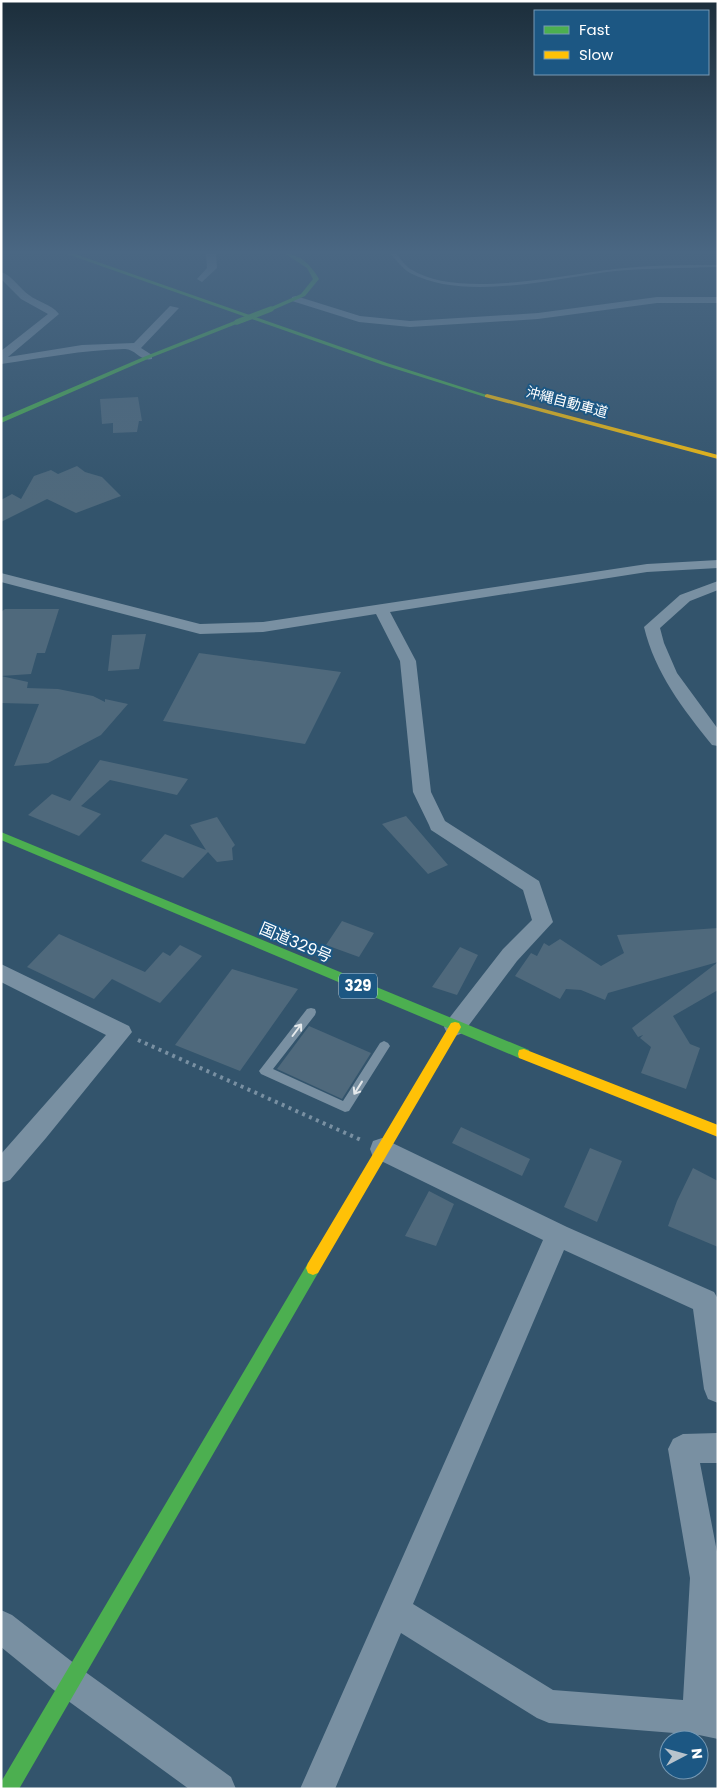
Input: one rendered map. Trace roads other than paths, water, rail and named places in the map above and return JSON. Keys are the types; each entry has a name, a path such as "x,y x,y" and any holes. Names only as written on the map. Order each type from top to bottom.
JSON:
{"main road":[{"path":"1,421 148,356 196,338"},
{"name":"沖縄自動車道","path":"308,338 384,364 506,401 718,457"},
{"name":"沖縄自動車道","path":"331,338 508,393 718,448"},
{"name":"国道329号","path":"1,836 455,1027 718,1131"},
{"path":"8,1789 72,1683 455,1027"}],"street":[{"path":"1,357 25,338"},
{"path":"135,348 145,338"},
{"path":"1,360 82,348 130,345 148,356"},
{"path":"1,577 200,629 263,628 647,568 718,564"},
{"path":"718,585 684,598 652,627 656,648 693,710 718,740"},
{"path":"381,609 408,661 422,792 438,825 532,886 543,922 510,954 455,1027"},
{"path":"1,972 121,1032 1,1172"},
{"path":"382,1150 558,1235 705,1301 718,1389"},
{"path":"317,1789 396,1612 558,1235"},
{"path":"396,1612 549,1706 708,1720 706,1578 683,1449 718,1448"},
{"path":"1,1626 72,1683 219,1789"}],"lane":[{"path":"310,1012 265,1071 345,1108 384,1046"}]}
